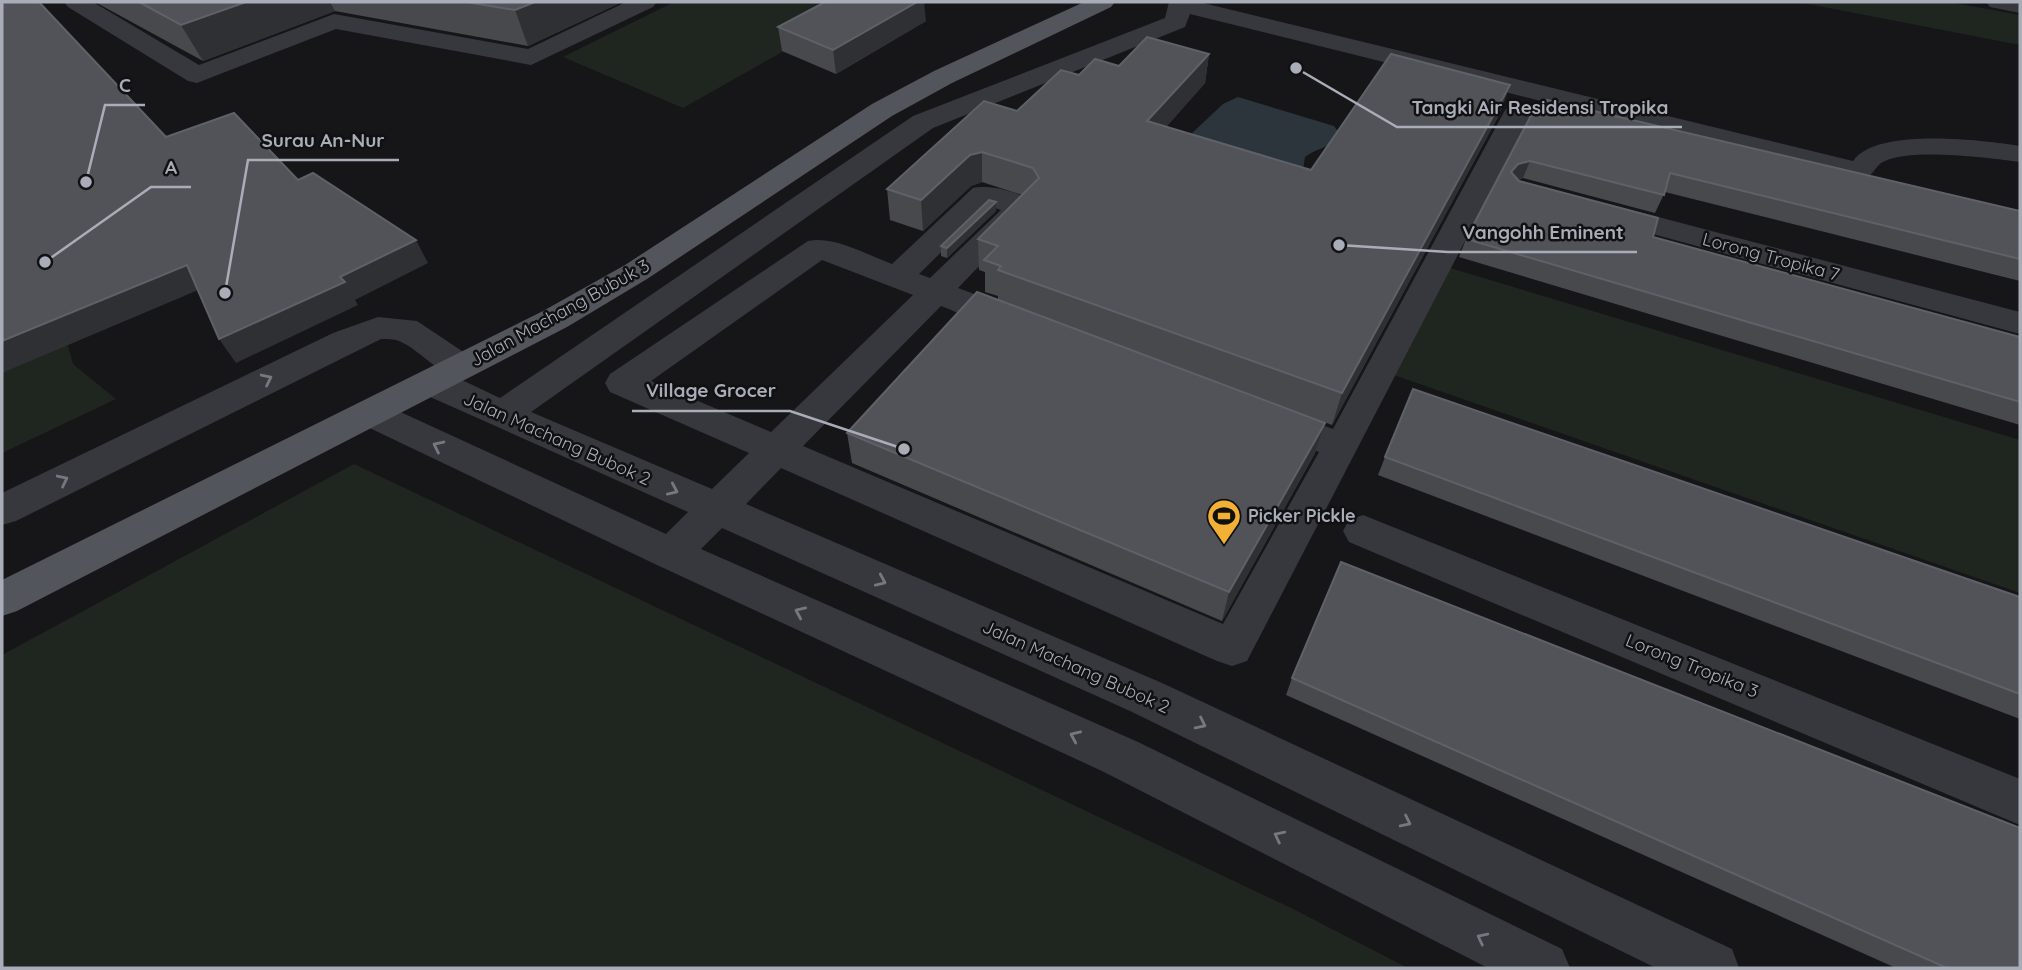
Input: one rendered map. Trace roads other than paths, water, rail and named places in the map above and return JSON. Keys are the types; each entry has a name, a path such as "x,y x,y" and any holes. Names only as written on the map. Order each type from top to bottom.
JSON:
{"main road":[{"name":"Jalan Machang Bubuk 3","path":"2,598 555,319 636,272 882,110 943,77 1103,2"}],"street":[{"path":"75,2 197,75 334,21 531,57 645,2"},
{"path":"1998,2 2020,6"},
{"path":"501,415 923,122 1176,22 1180,3 1860,171 1871,156 1892,150 1960,149 2020,154"},
{"path":"1041,332 819,248 623,383 1232,648 1518,112"},
{"path":"671,554 1021,207 983,194 897,277"},
{"name":"Lorong Tropika 7","path":"1576,205 2020,323"},
{"name":"Jalan Machang Bubok 2","path":"2,510 345,341 378,328 405,329 447,375 501,415 1146,697 1713,968"},
{"path":"1236,406 1341,446"},
{"path":"370,414 671,554 1121,757 1544,968"},
{"name":"Lorong Tropika 3","path":"1363,531 2020,802"}],"place":[{"name":"Tangki Air Residensi Tropika","path":"1296,68"},
{"name":"C","path":"86,182"},
{"name":"Vangohh Eminent","path":"1339,245"},
{"name":"A","path":"45,262"},
{"name":"Surau An-Nur","path":"225,293"},
{"name":"Village Grocer","path":"904,449"},
{"name":"Picker Pickle","path":"1224,546"}]}
